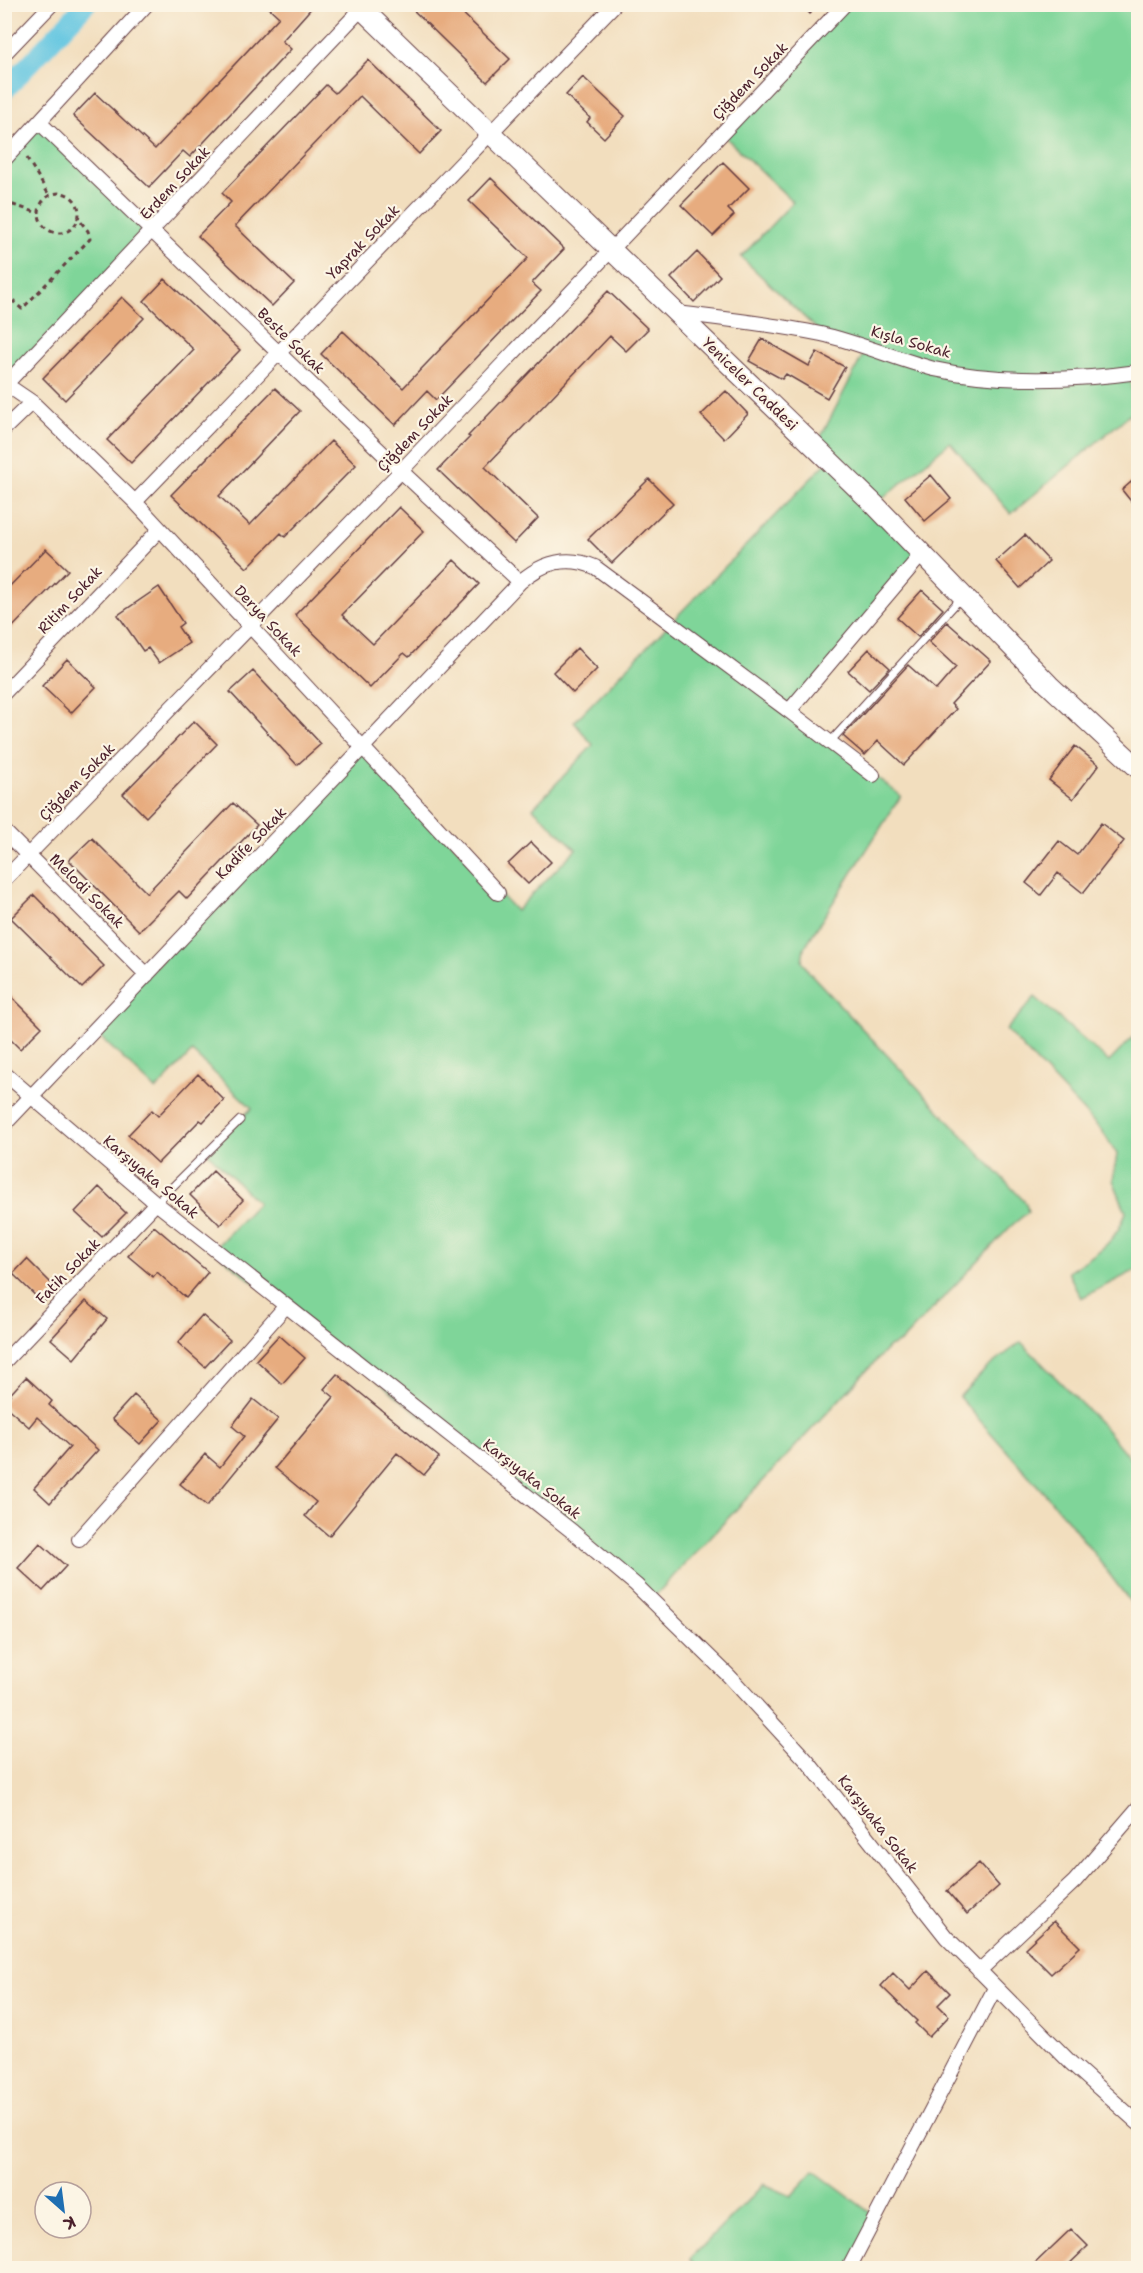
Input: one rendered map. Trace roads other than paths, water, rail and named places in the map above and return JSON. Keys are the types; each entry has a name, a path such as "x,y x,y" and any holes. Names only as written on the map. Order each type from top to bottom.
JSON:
{"street":[{"path":"4,54 52,4"},
{"path":"4,160 147,4"},
{"name":"Yaprak Sokak","path":"135,502 615,4"},
{"name":"Çiğdem Sokak","path":"4,880 401,471 845,4"},
{"name":"Yeniceler Caddesi","path":"362,6 490,134 875,505 1049,685 1138,768"},
{"name":"Erdem Sokak","path":"5,383 153,230 362,6"},
{"name":"Beste Sokak","path":"39,122 401,471 520,582"},
{"name":"Kışla Sokak","path":"676,313 824,335 936,369 971,374 1047,378 1138,372"},
{"name":"Derya Sokak","path":"5,383 32,402 135,502 498,893"},
{"path":"4,429 32,402"},
{"name":"Ritim Sokak","path":"4,693 160,529"},
{"path":"789,711 922,554"},
{"name":"Kadife Sokak","path":"4,1125 520,582 536,570 566,560 583,562 596,567 873,775"},
{"name":"Melodi Sokak","path":"4,831 147,975"},
{"name":"Karşıyaka Sokak","path":"4,1073 156,1203 573,1532 681,1626 808,1762 939,1930 1071,2063 1138,2123"},
{"name":"Fatih Sokak","path":"4,1362 156,1203"},
{"path":"79,1539 285,1307"},
{"path":"979,1971 1075,1881 1138,1808"},
{"path":"849,2268 995,1988"}],"lane":[{"path":"830,742 963,596"},
{"path":"156,1203 240,1120"}],"waterway":[{"path":"4,91 86,4"}]}
